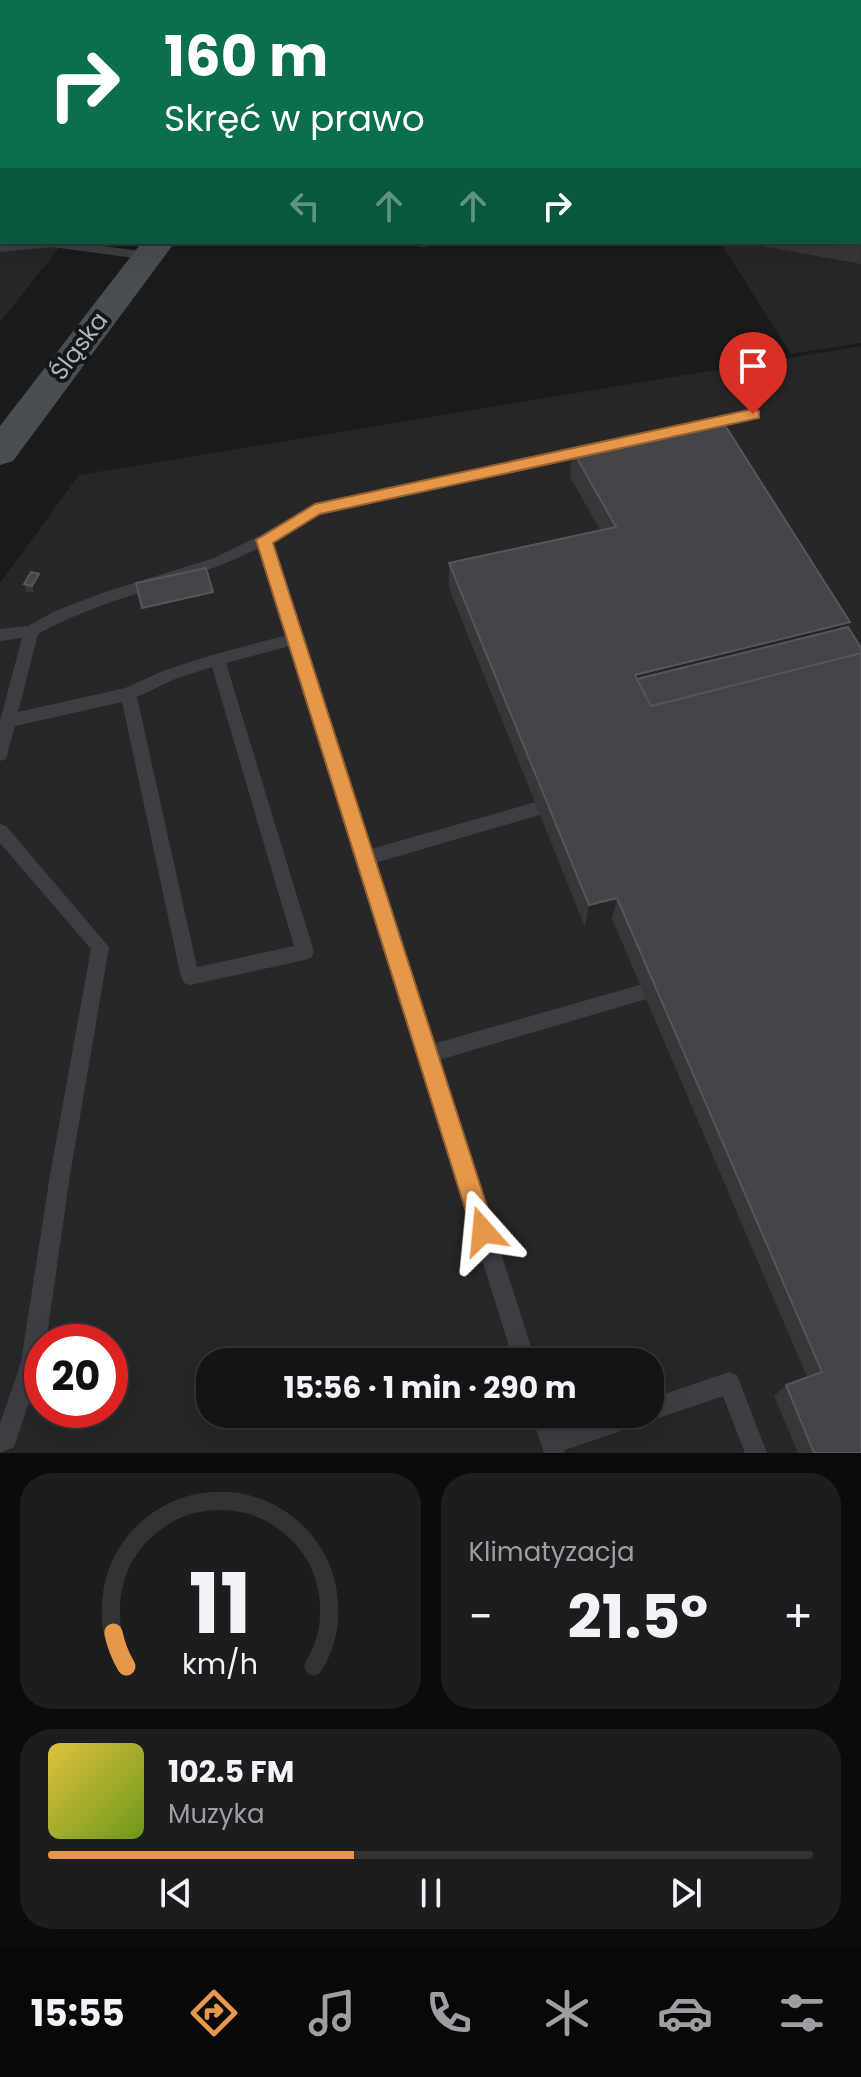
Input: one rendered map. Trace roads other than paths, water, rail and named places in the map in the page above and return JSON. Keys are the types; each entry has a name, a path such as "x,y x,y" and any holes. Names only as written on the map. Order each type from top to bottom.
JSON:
{"street":[{"name":"Śląska","path":"0,452 154,249"}],"lane":[{"path":"0,248 42,244"},
{"path":"69,244 154,249"},
{"path":"693,427 753,414"},
{"path":"0,635 31,631 60,615 110,596 219,562 315,510 603,446"},
{"path":"264,540 521,1348"},
{"path":"0,754 31,631"},
{"path":"8,721 128,694 169,675 217,659 296,639"},
{"path":"128,694 190,977 305,952 217,659"},
{"path":"365,858 536,809"},
{"path":"0,831 100,947 60,1175 32,1362 6,1439 0,1442"},
{"path":"427,1055 643,992"},
{"path":"664,1405 729,1383 756,1453"},
{"path":"547,1428 553,1448 603,1428"}]}
